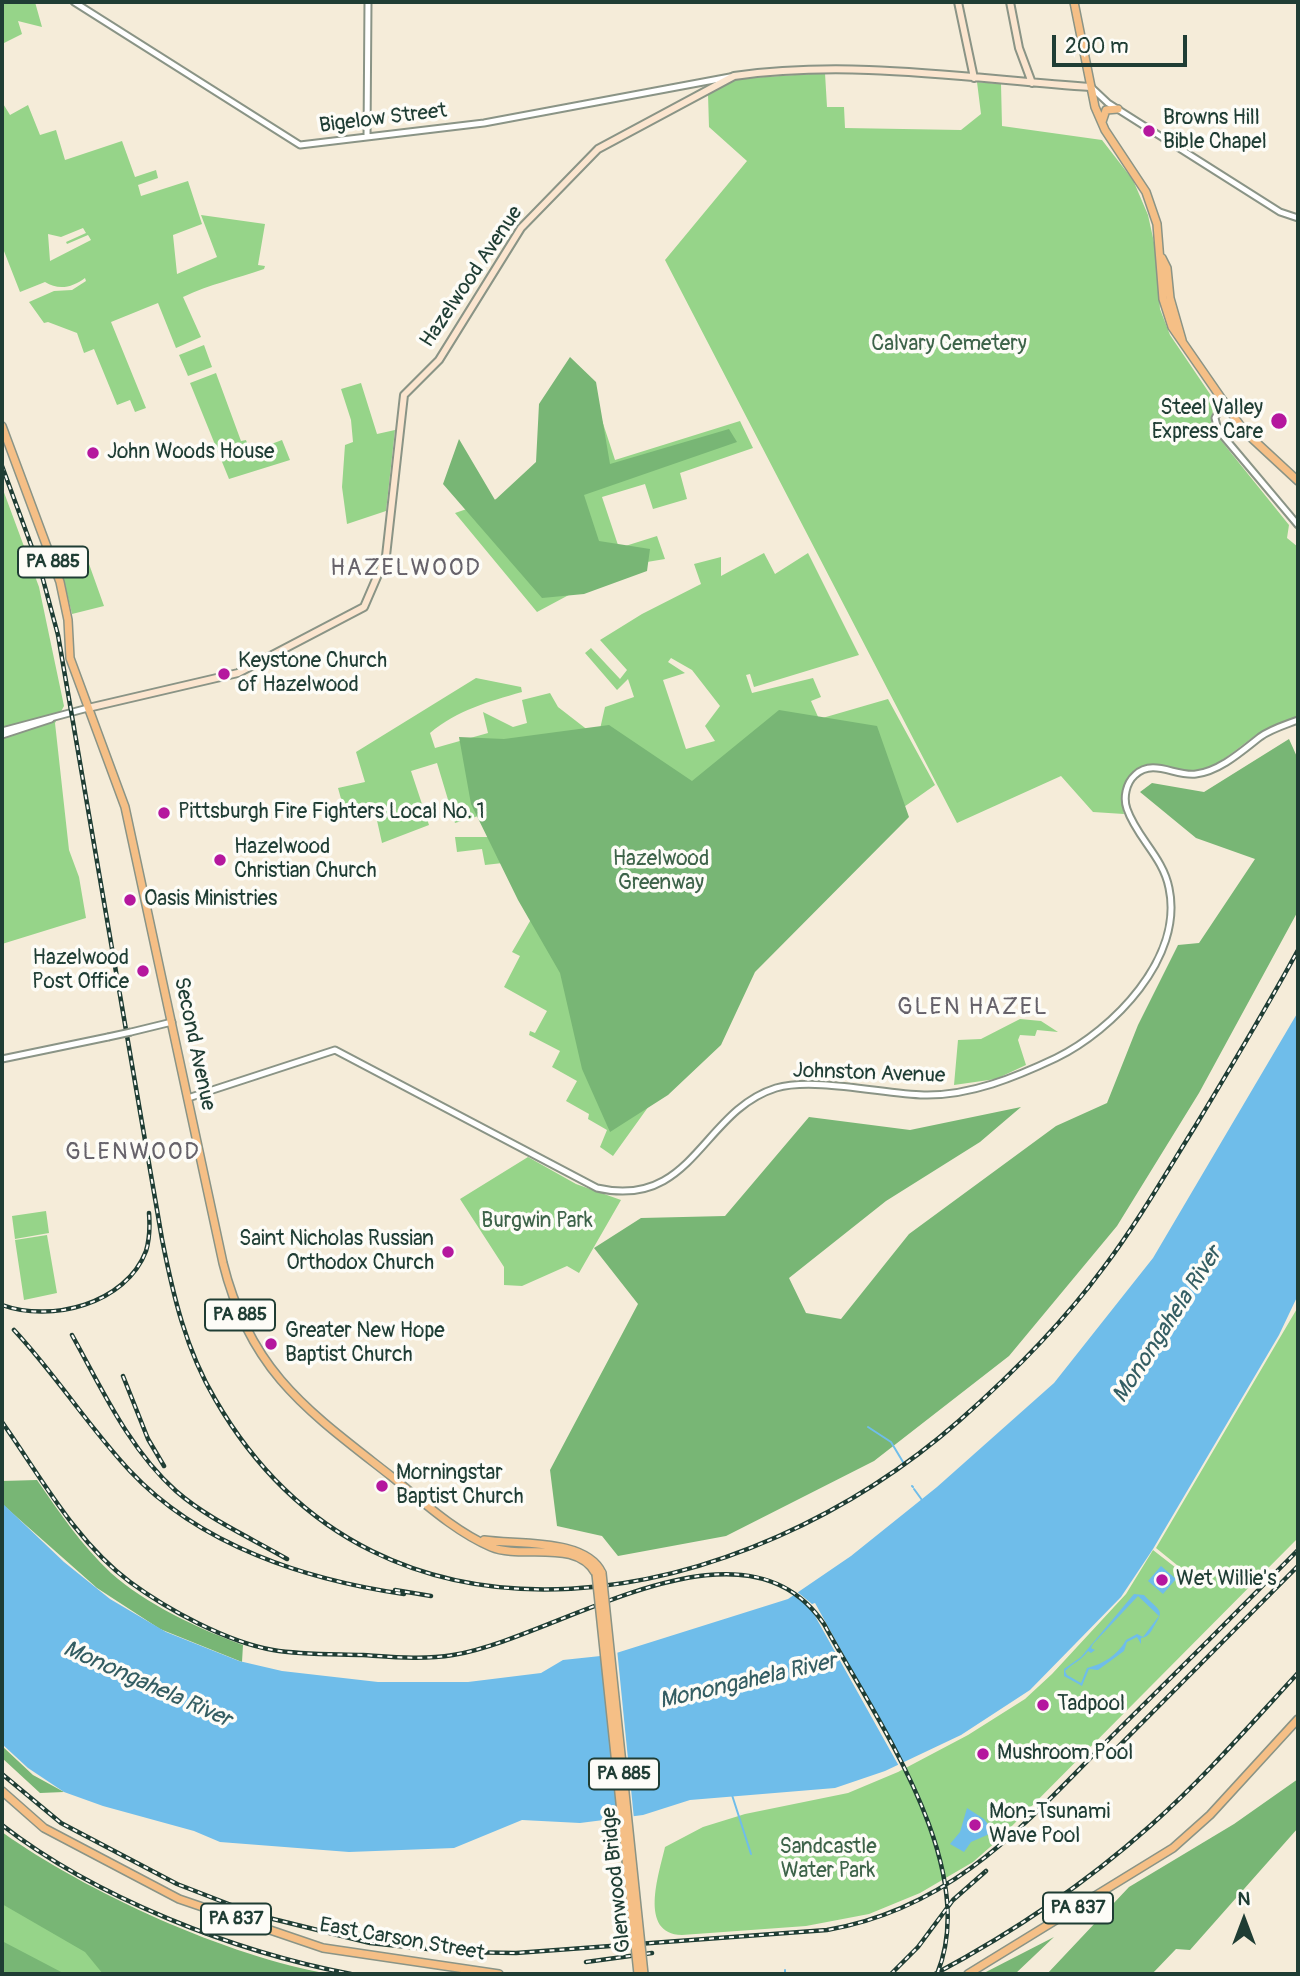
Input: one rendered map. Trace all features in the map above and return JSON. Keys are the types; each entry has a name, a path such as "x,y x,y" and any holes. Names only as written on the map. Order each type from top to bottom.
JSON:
{"main road":[{"path":"958,2 974,78"},
{"path":"1010,2 1019,48 1032,83"},
{"path":"1074,2 1091,88 1101,123 1146,192 1157,224 1162,258 1167,268 1170,298 1182,340 1244,431 1298,481"},
{"name":"Hazelwood Avenue","path":"88,708 238,673 364,607 386,556 404,395 439,360 521,228 598,149 734,76 834,68 1091,88"},
{"path":"1101,123 1106,110 1118,109"},
{"name":"Second Avenue","path":"2,426 60,582 72,665 125,807 227,1279 242,1319 267,1364 309,1413 456,1526 501,1549 573,1556 588,1563 599,1573"},
{"name":"Glenwood Bridge","path":"599,1573 638,1974"},
{"name":"Glenwood Bridge","path":"599,1573 644,1974"},
{"name":"PA 837","path":"968,1974 1157,1860 1186,1838 1298,1719"},
{"name":"East Carson Street","path":"2,1791 44,1828 179,1899 323,1948 499,1974"}],"street":[{"name":"Bigelow Street","path":"74,2 300,145 484,123 734,76"},
{"path":"367,137 368,2"},
{"path":"1091,88 1118,109 1280,212 1298,218"},
{"path":"1224,401 1215,418 1218,430 1298,525"},
{"name":"Hazelwood Avenue","path":"2,733 88,708"},
{"name":"Johnston Avenue","path":"188,1098 335,1050 597,1188 625,1192 664,1182 679,1172 734,1114 752,1100 777,1088 814,1086 926,1095 988,1086 1056,1058 1085,1042 1140,987 1168,935 1170,895 1162,865 1126,809 1128,784 1135,775 1158,767 1194,775 1205,772 1248,748 1261,736 1298,720"},
{"path":"2,1059 172,1022"}],"green space":[{"path":"2,2 35,2 42,27 18,21 22,34 2,44"},
{"name":"Calvary Cemetery","path":"825,73 827,107 844,107 845,128 961,130 981,114 977,82 1001,84 1002,126 1102,140 1133,180 1148,215 1155,247 1160,309 1170,335 1214,400 1211,428 1289,525 1287,538 1298,547 1298,716 1256,735 1204,769 1194,771 1158,764 1141,767 1132,773 1123,787 1124,814 1093,812 1061,776 957,823 665,260 747,161 709,127 708,94 735,79"},
{"path":"2,102 10,115 28,105 40,135 56,130 65,160 122,141 135,177 156,170 158,178 138,185 141,196 188,181 202,224 173,235 177,274 217,257 201,215 265,224 258,265 265,266 264,269 183,297 201,337 176,348 158,303 111,322 146,408 135,412 130,400 117,405 94,349 84,353 77,333 48,322 44,323 29,302 54,291 72,290 86,281 85,278 66,287 45,282 20,292 2,246","holes":["83,228 86,233 66,242 67,244 88,235 91,240 50,261 48,234 61,237"]},
{"path":"204,345 212,367 188,376 179,355"},
{"path":"570,357 596,382 610,464 729,429 737,442 584,495 599,541 650,549 647,571 584,594 542,598 443,484 459,439 495,500 536,462 539,404"},
{"path":"216,373 241,441 246,440 250,452 282,440 290,460 229,479 190,383"},
{"path":"361,383 377,434 395,430 386,511 347,524 342,487 345,445 353,442 351,420 341,389"},
{"path":"595,399 615,460 740,421 753,448 680,473 687,499 653,509 645,484 602,497 619,548 657,536 665,559 623,566 537,612 455,513 591,467"},
{"path":"2,487 39,587 64,706 55,723 69,850 79,877 86,918 2,944"},
{"name":"Hazelwood Greenway","path":"764,553 775,574 808,553 859,655 754,687 750,674 746,675 752,693 813,678 821,697 811,701 819,719 888,699 935,785 822,865 613,1156 600,1147 607,1130 588,1119 589,1114 566,1101 577,1081 552,1067 560,1051 529,1035 530,1031 535,1033 547,1011 504,987 520,956 512,952 540,904 529,860 485,865 482,849 457,852 455,837 520,837 512,806 455,823 437,763 411,771 429,825 382,843 374,807 345,813 338,788 365,782 356,752 476,678 521,687 522,692 451,718 430,733 435,748 488,733 483,712 513,727 527,723 522,700 550,693 558,707 598,738 605,707 634,697 628,679 617,690 585,653 591,648 620,679 627,670 600,640 642,614 701,584 694,564 721,557 721,576","holes":["671,658 692,670 720,706 705,726 715,741 686,749 663,680 685,673 668,662"]},
{"path":"89,564 104,606 72,614 62,573"},
{"name":"Hazelwood Greenway","path":"779,710 877,726 909,817 755,972 721,1045 668,1095 610,1132 582,1069 560,973 518,900 471,804 459,737 504,739 609,725 692,781"},
{"path":"1289,739 1298,759 1298,911 1199,1093 1117,1226 1009,1356 874,1461 726,1536 618,1556 602,1536 557,1526 550,1470 638,1304 594,1248 641,1218 725,1216 809,1117 910,1130 1021,1107 980,1142 886,1201 789,1278 806,1313 841,1319 909,1234 1056,1126 1107,1103 1138,1025 1178,945 1199,943 1255,859 1196,838 1140,792 1152,783 1204,792"},
{"path":"1020,1019 1041,1021 1058,1032 1037,1030 1035,1036 1020,1035 1018,1040 1026,1065 996,1079 954,1085 958,1040 981,1039"},
{"name":"Burgwin Park","path":"528,1157 576,1184 621,1200 579,1273 567,1266 522,1286 504,1285 504,1267 460,1199"},
{"path":"46,1211 49,1233 15,1239 12,1216"},
{"path":"47,1235 57,1293 24,1300 15,1240"},
{"name":"Sandcastle Water Park","path":"1298,1307 1298,1538 997,1841 973,1862 920,1893 869,1914 806,1926 682,1935 668,1932 660,1925 655,1901 665,1847 703,1827 745,1814 848,1793 898,1772 968,1735 1025,1699 1052,1674 1126,1594 1153,1550 1198,1585 1199,1583 1156,1548"},
{"path":"37,1480 81,1540 111,1573 140,1595 174,1615 243,1645 242,1662 160,1629 97,1588 2,1504 2,1481"},
{"path":"2,1746 33,1775 64,1792 40,1793 2,1758"},
{"path":"1298,1779 1298,1828 1190,1950 1176,1949 1152,1974 1047,1974 1129,1887 1234,1824"},
{"path":"2,1832 74,1877 159,1919 248,1953 330,1974 103,1974 85,1952 2,1904"},
{"path":"2,1841 138,1974 2,1974"},
{"path":"1054,1937 1015,1974 983,1974 984,1973"},
{"path":"2,1941 65,1974 2,1974"}],"water":[{"name":"Monongahela River","path":"1298,1012 1298,1295 1279,1335 1153,1549 1121,1597 1030,1690 961,1735 885,1771 835,1788 690,1800 643,1815 580,1823 522,1820 454,1848 349,1852 220,1842 194,1831 103,1806 64,1792 28,1768 2,1744 2,1503 64,1562 110,1599 166,1632 239,1661 282,1671 378,1682 468,1682 541,1673 563,1660 610,1655 788,1599 851,1556 937,1487 1054,1383 1153,1258"},
{"name":"Wet Willie's","path":"1161,1566 1176,1579 1163,1594 1148,1581"},
{"path":"1134,1594 1144,1595 1159,1611 1160,1614 1157,1622 1149,1634 1146,1636 1141,1638 1141,1644 1137,1637 1127,1642 1124,1651 1098,1670 1089,1669 1082,1686 1064,1676 1064,1669 1081,1657","holes":["1138,1596 1159,1616 1143,1637 1137,1634 1126,1640 1109,1658 1087,1668 1081,1683 1067,1675 1065,1671 1088,1651 1091,1653 1095,1650 1091,1648 1093,1644"]},
{"name":"Mon-Tsunami Wave Pool","path":"967,1808 984,1819 994,1832 971,1842 964,1852 950,1844 960,1832"}],"pier":[{"path":"795,1590 812,1604 815,1603 905,1766 900,1768 810,1607 792,1592"},
{"path":"617,1649 634,1819 618,1821 601,1652"}],"waterway":[{"path":"868,1427 891,1442 903,1462"},
{"path":"914,1489 922,1500"},
{"path":"732,1795 751,1854"}],"railway":[{"path":"2,466 41,572 58,635 162,1239 188,1342 215,1399 287,1491 372,1551 469,1583 571,1589 675,1572 778,1537 874,1485 979,1403 1036,1348 1088,1288 1163,1179 1298,950"},
{"path":"2,1305 42,1312 85,1305 105,1296 122,1284 136,1269 146,1251 149,1213"},
{"path":"14,1330 130,1471 158,1497 188,1519 221,1539 292,1568 367,1588 404,1594"},
{"path":"72,1335 118,1418 159,1474 188,1501 287,1559"},
{"path":"123,1376 148,1439 164,1466"},
{"path":"2,1422 60,1507 110,1566 145,1593 198,1624 237,1640 273,1650 306,1654 442,1657 496,1644 647,1588 698,1576 746,1575 789,1590 824,1624 870,1703 916,1794 934,1841 945,1887 947,1932 937,1974"},
{"path":"2,1774 61,1823 177,1884 257,1915 370,1943 457,1952 516,1953 827,1930 873,1918 915,1902 988,1855 1053,1796 1298,1550"},
{"path":"1118,1747 1298,1566"},
{"path":"395,1590 431,1596"},
{"path":"935,1974 992,1942 1100,1868 1189,1790 1298,1673"},
{"path":"2,1825 80,1876 168,1919 261,1952 351,1974"},
{"path":"891,1974 918,1947 953,1900 986,1871"},
{"path":"586,1962 652,1953"}],"place":[{"name":"Browns Hill Bible Chapel","path":"1149,131"},
{"name":"Steel Valley Express Care","path":"1279,421"},
{"name":"John Woods House","path":"93,453"},
{"name":"Keystone Church of Hazelwood","path":"224,674"},
{"name":"Pittsburgh Fire Fighters Local No. 1","path":"164,813"},
{"name":"Hazelwood Christian Church","path":"220,860"},
{"name":"Oasis Ministries","path":"130,900"},
{"name":"Hazelwood Post Office","path":"143,971"},
{"name":"Saint Nicholas Russian Orthodox Church","path":"448,1252"},
{"name":"Greater New Hope Baptist Church","path":"271,1344"},
{"name":"Morningstar Baptist Church","path":"382,1486"},
{"name":"Wet Willie's","path":"1162,1580"},
{"name":"Tadpool","path":"1043,1705"},
{"name":"Mushroom Pool","path":"983,1754"},
{"name":"Mon-Tsunami Wave Pool","path":"975,1825"}],"district":[{"name":"HAZELWOOD","path":"406,569"},
{"name":"GLEN HAZEL","path":"973,1008"},
{"name":"GLENWOOD","path":"133,1153"}]}
